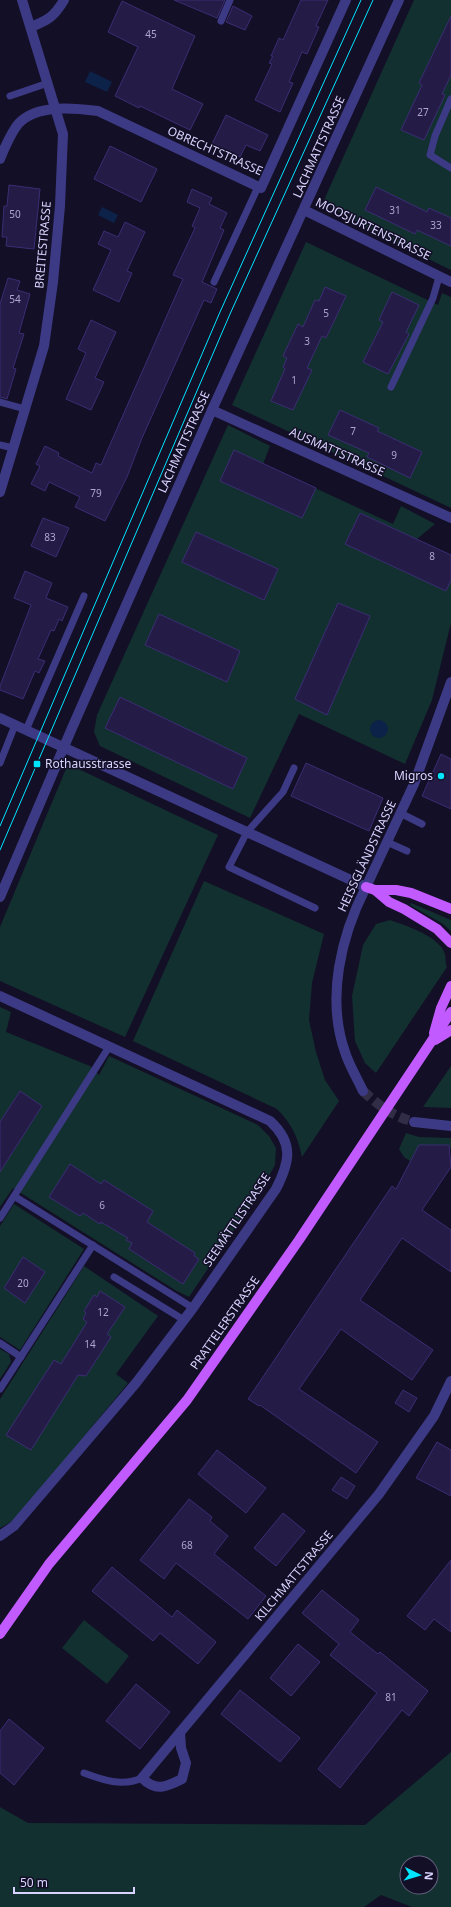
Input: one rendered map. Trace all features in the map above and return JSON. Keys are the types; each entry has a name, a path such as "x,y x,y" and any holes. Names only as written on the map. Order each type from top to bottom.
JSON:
{"main road":[{"path":"370,888 411,893 451,909"},
{"path":"370,888 389,902 404,909 437,929 451,943"},
{"path":"432,1042 441,1008 451,986"},
{"name":"PRATTELERSTRASSE","path":"0,1634 49,1564 187,1400 299,1240 451,1012"},
{"path":"432,1042 451,1030"}],"street":[{"name":"BREITESTRASSE","path":"0,492 44,346 54,282 60,206 63,134 22,0"},
{"path":"30,28 50,20 58,11 64,0"},
{"name":"OBRECHTSTRASSE","path":"0,159 19,123 33,113 77,109 98,112 261,188 346,0"},
{"name":"LACHMATTSTRASSE","path":"0,896 212,410 399,0"},
{"name":"MOOSJURTENSTRASSE","path":"304,210 451,282"},
{"name":"AUSMATTSTRASSE","path":"212,410 451,518"},
{"name":"HEISSGLÄNDSTRASSE","path":"363,1091 344,1052 338,1026 336,995 340,957 355,909 370,888 387,842 414,784 451,682"},
{"path":"0,718 370,888"},
{"name":"SEEMÄTTLISTRASSE","path":"0,996 270,1121 281,1131 287,1144 288,1157 285,1172 276,1189 184,1320 136,1383 14,1526 0,1536"},
{"path":"414,1122 451,1126"},
{"name":"KILCHMATTSTRASSE","path":"142,1778 379,1494 434,1416 451,1381"},
{"path":"142,1778 149,1785 166,1787 182,1779 186,1763 181,1748 180,1732"}],"lane":[{"path":"221,22 230,0"},
{"path":"10,96 48,83"},
{"path":"451,99 435,136 430,155 451,168"},
{"path":"214,282 258,187"},
{"path":"391,387 433,298 439,277"},
{"path":"0,402 25,409"},
{"path":"0,445 13,448"},
{"path":"26,730 84,596"},
{"path":"0,764 15,725"},
{"path":"294,768 283,792 246,832 229,867 315,908"},
{"path":"400,813 422,824"},
{"path":"387,842 407,851"},
{"path":"0,1218 109,1047"},
{"path":"14,1196 193,1308"},
{"path":"0,1390 93,1245"},
{"path":"114,1277 184,1320"},
{"path":"0,1343 21,1357"},
{"path":"84,1773 106,1782 132,1782 142,1778"}],"green space":[{"path":"414,0 451,0 451,270 377,234 331,207 324,200"},
{"path":"306,242 438,305 442,293 451,297 451,508 232,405"},
{"path":"228,425 270,446 263,464 393,524 401,506 435,524 417,539 451,556 451,623 432,700 405,764 299,714 250,818 100,746 94,732 97,715"},
{"path":"68,764 218,835 125,1037 0,981 0,927"},
{"path":"204,881 324,934 312,983 309,1020 316,1052 325,1080 339,1101 302,1157 293,1131 277,1109 133,1041"},
{"path":"411,903 451,920 451,931 443,924 410,905"},
{"path":"390,920 422,932 436,942 445,954 447,967 376,1073 365,1063 355,1041 352,996 363,945 376,924"},
{"path":"0,1007 11,1012 6,1032 90,1066 99,1075 109,1056 258,1125 269,1136 276,1148 275,1165 262,1188 189,1297 175,1290 13,1188 0,1207"},
{"path":"451,1066 451,1108 423,1107"},
{"path":"406,1133 419,1137 451,1138 451,1150 449,1145 419,1145 410,1161 404,1157 399,1149"},
{"path":"14,1204 84,1249 20,1350 0,1337 0,1226"},
{"path":"84,1266 158,1316 116,1374 128,1383 50,1478 11,1522 0,1528 0,1399"},
{"path":"0,1349 9,1354 11,1362 0,1379"},
{"path":"84,1620 129,1656 107,1684 62,1648"},
{"path":"451,1752 451,1907 412,1907 381,1895 364,1907 0,1907 0,1807 28,1823 365,1825"}],"water":[{"path":"90,71 112,82 107,92 85,82"},
{"path":"102,207 118,215 114,223 98,215"},
{"path":"379,720 385,723 388,729 385,735 379,738 373,735 370,729 373,723"}],"building":[{"path":"174,0 225,0 217,18"},
{"path":"301,0 328,0 316,26 319,27 307,54 302,52 289,82 293,83 280,112 255,100 272,64 269,63 279,38 283,40"},
{"path":"122,1 195,36 172,89 203,104 190,130 140,106 139,108 115,96 138,47 108,32"},
{"path":"233,6 252,16 245,30 226,22"},
{"path":"451,16 451,75 442,94 445,95 424,140 401,130 422,85 419,83"},
{"path":"226,115 268,135 260,151 246,145 240,157 212,144"},
{"path":"110,146 157,169 141,202 94,179"},
{"path":"9,185 40,189 34,249 6,246 7,237 2,237 4,206 7,206"},
{"path":"376,187 427,212 429,208 451,218 451,246 417,230 415,234 365,210"},
{"path":"192,189 212,198 209,204 227,213 220,228 224,230 202,282 217,289 211,303 204,300 142,438 127,477 105,521 75,507 80,497 49,482 45,491 31,484 40,466 36,464 45,446 59,453 58,456 92,473 96,463 101,465 183,279 173,275 195,228 192,226 200,208 187,202"},
{"path":"125,222 145,232 127,271 132,273 119,302 93,290 111,250 98,244 104,231 118,237"},
{"path":"8,278 20,281 17,290 30,294 19,333 24,334 13,368 16,369 7,399 0,397 0,304"},
{"path":"325,287 346,296 326,338 322,336 307,368 312,370 293,410 271,401 285,369 283,367 287,358 283,356 298,324 303,327 315,300 319,301"},
{"path":"392,292 419,305 406,332 409,334 388,374 363,362 383,322 379,320"},
{"path":"91,320 116,332 95,378 104,382 91,410 66,399 86,353 78,349"},
{"path":"340,410 379,428 377,431 422,452 410,478 367,457 369,453 328,435"},
{"path":"234,450 316,488 302,518 220,481"},
{"path":"360,513 451,555 451,580 446,591 345,544"},
{"path":"43,518 69,528 56,557 31,546"},
{"path":"196,532 278,569 264,600 182,562"},
{"path":"25,571 52,583 46,598 68,607 62,621 59,619 54,631 51,630 38,659 45,661 39,673 35,671 23,699 0,690 0,686 31,605 14,598"},
{"path":"338,603 370,616 327,715 295,699"},
{"path":"159,614 240,651 227,682 145,645"},
{"path":"120,697 247,758 233,789 105,728"},
{"name":"Migros","path":"441,754 451,759 451,809 422,796"},
{"path":"306,763 383,798 369,831 291,796"},
{"path":"20,1091 42,1106 0,1172 0,1122"},
{"path":"419,1145 449,1145 451,1167 422,1210 451,1230 451,1272 402,1238 360,1300 433,1350 412,1380 341,1329 299,1389 378,1442 356,1473 260,1405 259,1406 248,1399 392,1186 396,1189"},
{"path":"70,1164 101,1184 104,1180 153,1211 147,1222 195,1253 194,1256 199,1259 183,1284 129,1249 132,1243 126,1240 128,1238 101,1222 100,1224 83,1213 80,1216 49,1197"},
{"path":"23,1257 45,1272 25,1303 4,1288"},
{"path":"100,1291 125,1307 107,1334 111,1337 86,1376 78,1375 31,1450 6,1435 54,1360 61,1364 87,1322 83,1319 86,1313 84,1311 94,1295 97,1297"},
{"path":"403,1390 417,1398 409,1412 395,1403"},
{"path":"437,1442 451,1450 451,1496 416,1478"},
{"path":"217,1450 266,1488 246,1513 198,1474"},
{"path":"341,1477 355,1486 347,1499 332,1490"},
{"path":"189,1499 212,1517 210,1521 228,1536 214,1554 266,1596 248,1619 176,1563 164,1579 140,1560"},
{"path":"283,1513 305,1531 276,1566 254,1548"},
{"path":"451,1560 451,1632 434,1619 425,1630 407,1616"},
{"path":"112,1567 172,1617 177,1610 216,1642 198,1664 160,1633 153,1641 92,1591"},
{"path":"322,1590 359,1620 350,1632 378,1654 380,1652 428,1691 409,1716 402,1710 340,1788 318,1769 377,1693 330,1655 339,1644 302,1613"},
{"path":"298,1644 320,1662 291,1696 270,1678"},
{"path":"136,1684 170,1712 140,1749 106,1721"},
{"path":"240,1690 300,1738 280,1762 221,1714"},
{"path":"9,1719 44,1748 14,1785 0,1773 0,1731"}],"tunnel":[{"path":"363,1091 387,1110 399,1117 414,1122"}],"tram line":[{"path":"0,826 220,312 361,0"},
{"path":"0,850 230,314 373,0"}],"place":[{"name":"Rothausstrasse","path":"37,764"},
{"name":"Migros","path":"441,776"}]}
